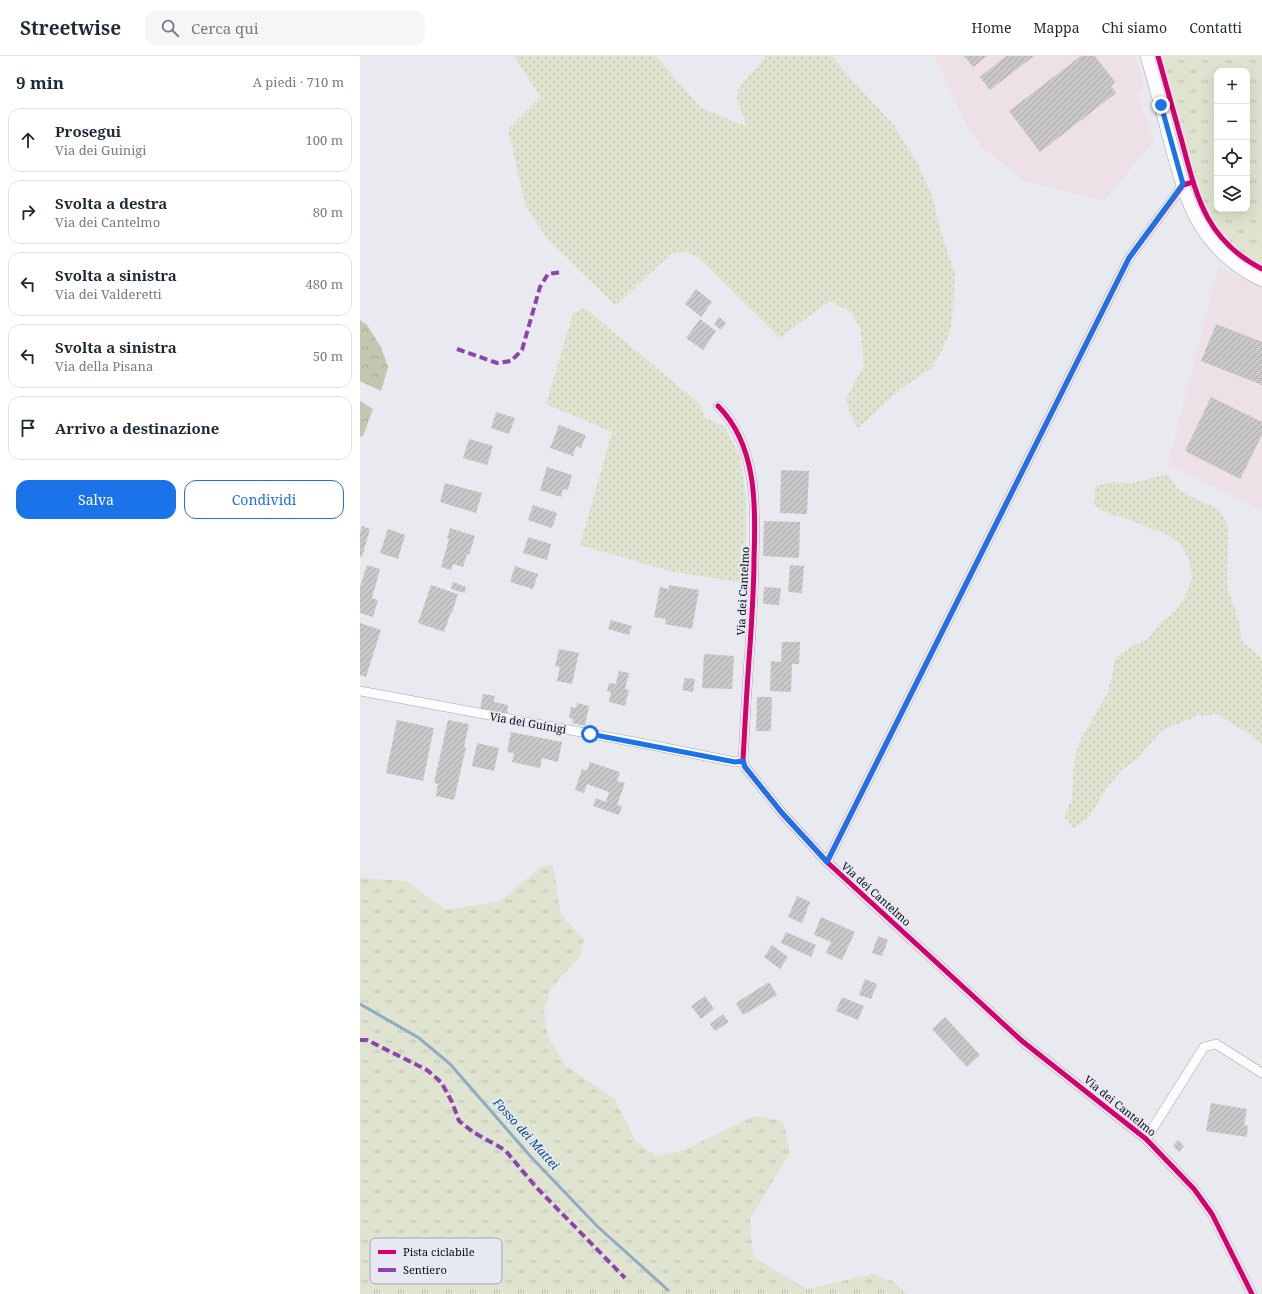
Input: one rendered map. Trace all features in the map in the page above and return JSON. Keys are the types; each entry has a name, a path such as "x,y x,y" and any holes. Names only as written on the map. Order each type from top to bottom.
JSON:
{"main road":[{"path":"1148,56 1183,184 1194,214 1210,239 1232,262 1262,280"}],"street":[{"path":"827,862 1129,258 1183,184"},
{"name":"Via dei Cantelmo","path":"718,406 727,415 742,445 751,479 755,512 754,600 743,761 745,767 782,813 827,862 1022,1040 1146,1139 1184,1177 1204,1201 1219,1226 1252,1294"},
{"name":"Via dei Guinigi","path":"360,691 735,762 743,761"},
{"path":"1146,1139 1204,1047 1216,1044 1262,1073"}],"shaded area":[{"path":"935,56 1135,56 1144,86 1138,95 1154,141 1104,201 1025,181 983,148 967,125"},
{"path":"1218,266 1262,288 1262,510 1168,465"}],"green space":[{"path":"514,56 656,56 700,107 746,126 737,100 738,91 745,80 763,61 765,56 832,56 857,86 894,125 918,164 933,199 942,236 955,274 953,313 950,332 933,367 901,389 858,428 851,416 846,399 864,365 860,328 851,312 830,301 780,338 698,257 685,252 671,254 616,306 545,236 525,204 508,129 540,97"},
{"path":"1160,56 1262,56 1262,267 1251,261 1231,246 1215,226 1198,193"},
{"path":"585,308 701,405 705,418 724,426 740,456 746,498 745,583 673,572 580,545 612,432 546,404 573,313"},
{"path":"360,320 367,325 381,347 388,367 381,391 360,381"},
{"path":"360,401 373,409 363,436 360,437"},
{"path":"1168,474 1179,490 1219,509 1228,526 1227,585 1239,622 1242,641 1262,659 1262,744 1217,714 1198,716 1162,730 1137,759 1121,771 1108,786 1089,817 1074,829 1064,816 1072,799 1074,761 1079,742 1107,694 1115,658 1130,647 1148,639 1159,624 1174,612 1185,597 1192,579 1189,559 1179,543 1164,533 1129,519 1111,515 1094,505 1095,486 1113,482 1132,483"},
{"path":"553,865 561,915 584,939 580,957 551,988 544,1010 548,1037 566,1066 614,1098 636,1141 656,1156 684,1150 754,1116 783,1121 790,1153 750,1219 753,1257 807,1289 872,1274 892,1281 906,1294 360,1294 360,878 406,881 446,910 500,901 541,867"}],"building":[{"path":"964,56 987,56 973,67"},
{"path":"1006,56 1034,56 990,90 980,77"},
{"path":"1081,56 1095,56 1115,82 1111,86 1116,93 1040,152 1009,111"},
{"path":"696,289 712,302 701,317 685,304"},
{"path":"719,317 726,323 721,330 714,324"},
{"path":"700,319 716,331 703,350 686,338"},
{"path":"1216,324 1262,342 1262,385 1201,361"},
{"path":"1211,397 1262,422 1262,435 1240,479 1185,451"},
{"path":"496,412 515,418 509,434 491,428"},
{"path":"559,425 586,435 581,448 576,446 573,456 550,448"},
{"path":"469,439 493,446 487,465 463,458"},
{"path":"547,467 572,475 568,490 563,489 561,497 540,490"},
{"path":"781,470 809,471 807,514 780,513"},
{"path":"445,483 482,493 476,513 440,502"},
{"path":"533,505 557,513 552,528 528,520"},
{"path":"764,521 800,522 799,558 763,556"},
{"path":"362,526 370,529 362,557 360,556 360,533"},
{"path":"450,528 475,536 469,555 467,554 463,567 453,564 451,570 441,567 449,539 447,538"},
{"path":"388,529 405,535 398,559 380,553"},
{"path":"528,537 551,544 547,560 523,553"},
{"path":"367,565 380,569 372,598 378,600 373,617 360,613 360,587"},
{"path":"790,565 804,566 802,593 788,592"},
{"path":"515,566 538,574 533,589 510,582"},
{"path":"453,582 466,587 465,593 451,589"},
{"path":"431,585 458,594 444,632 418,623"},
{"path":"669,585 699,590 692,629 665,624 666,619 654,617 660,587 669,589"},
{"path":"764,587 781,588 779,605 763,604"},
{"path":"611,620 632,626 629,635 608,629"},
{"path":"360,623 381,630 366,677 360,675"},
{"path":"782,642 800,642 799,664 792,664 791,692 770,691 771,661 781,662"},
{"path":"559,649 579,653 572,684 557,681 560,667 555,666"},
{"path":"704,654 734,656 732,689 702,688"},
{"path":"619,671 629,673 625,689 629,690 625,706 609,702 611,692 607,691 609,683 616,684"},
{"path":"685,678 695,679 693,692 682,690"},
{"path":"483,694 495,696 494,702 508,705 507,715 480,710"},
{"path":"757,697 772,697 771,731 756,731"},
{"path":"577,703 589,706 585,726 572,723 573,719 569,718 571,707 576,708"},
{"path":"397,720 434,728 423,781 386,773"},
{"path":"448,720 469,724 464,747 466,747 454,800 436,796 438,784 434,783"},
{"path":"511,732 562,742 558,762 542,758 540,768 512,762 514,753 507,752"},
{"path":"477,743 499,748 494,771 472,766"},
{"path":"590,762 620,772 617,781 625,783 617,805 622,806 619,815 593,806 596,798 606,802 609,792 587,784 584,793 575,790 582,769 587,771"},
{"path":"797,896 810,902 802,923 788,917"},
{"path":"821,917 855,932 842,960 826,953 831,942 814,935"},
{"path":"786,932 816,945 811,957 781,943"},
{"path":"878,936 888,940 882,956 872,953"},
{"path":"772,945 788,957 780,969 764,957"},
{"path":"865,979 877,984 871,999 859,995"},
{"path":"769,982 777,995 743,1015 736,1003"},
{"path":"705,996 714,1009 701,1019 691,1006"},
{"path":"842,997 864,1006 858,1020 836,1011"},
{"path":"723,1014 729,1022 715,1031 710,1024"},
{"path":"945,1017 980,1055 967,1067 932,1029"},
{"path":"1211,1103 1247,1109 1244,1125 1248,1126 1247,1137 1206,1131"},
{"path":"1178,1140 1184,1146 1179,1152 1173,1146"}],"waterway":[{"name":"Fosso dei Mattei","path":"360,1004 419,1038 450,1064 531,1157 598,1227 668,1290"}],"marked path":[{"path":"457,349 497,363 511,361 522,350 540,287 548,274 563,272"},
{"path":"360,1040 367,1040 427,1070 441,1082 452,1102 459,1121 473,1132 505,1150 536,1187 625,1278"}],"cycle path":[{"path":"1158,56 1193,181 1207,216 1216,231 1228,245 1243,258 1262,269"},
{"path":"827,862 1129,258 1183,185 1193,182"},
{"path":"718,406 731,422 740,439 747,458 754,497 754,580 743,761 745,767 782,813 827,862 1022,1041 1146,1139 1194,1189 1212,1214 1252,1294"}],"route":[{"path":"590,734 735,762 743,761 745,767 782,813 827,862 1129,258 1183,184 1161,105"}]}
